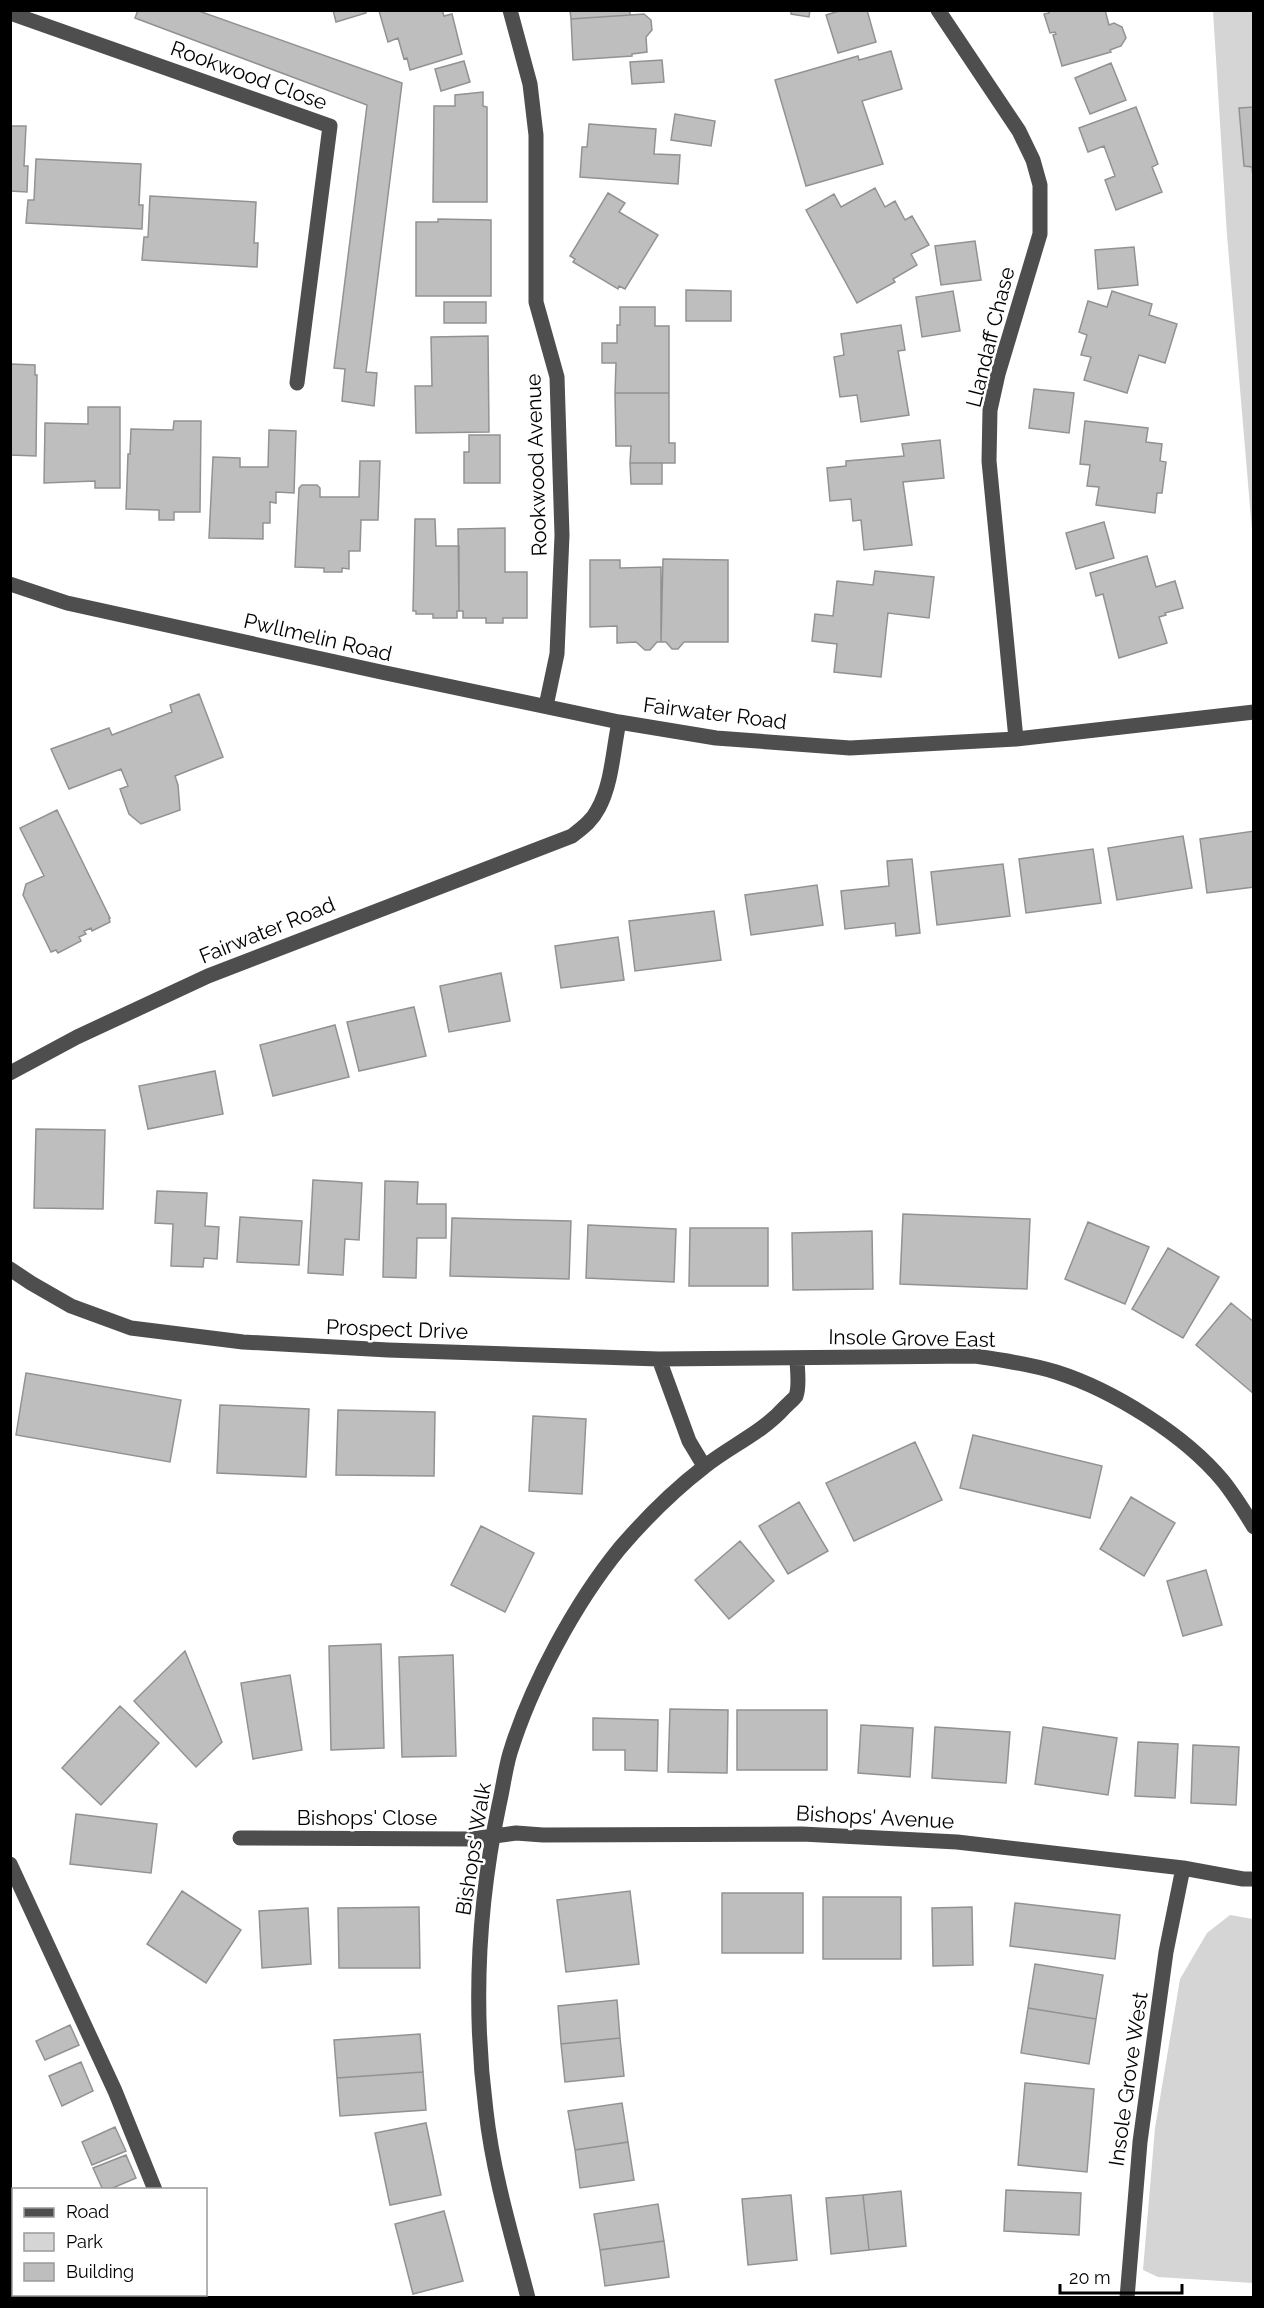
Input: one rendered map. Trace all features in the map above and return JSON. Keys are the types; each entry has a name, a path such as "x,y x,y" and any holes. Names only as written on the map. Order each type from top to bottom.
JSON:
{"street":[{"name":"Rookwood Avenue","path":"510,10 530,84 536,135 536,302 557,377 562,535 557,654 546,706"},
{"name":"Llandaff Chase","path":"938,10 1019,131 1033,160 1041,185 1041,234 1001,363 990,410 989,461 1016,739"},
{"name":"Rookwood Close","path":"10,13 330,126 297,383"},
{"name":"Pwllmelin Road","path":"10,584 67,603 619,722"},
{"name":"Fairwater Road","path":"10,1073 77,1036 208,976 572,836 588,823 598,809 607,787 619,722 716,738 850,748 1016,739 1254,712"},
{"name":"Prospect Drive","path":"10,1269 71,1305 131,1328 243,1342 388,1350 659,1359 797,1359"},
{"name":"Insole Grove East","path":"797,1359 975,1356 1021,1363 1056,1372 1100,1388 1183,1443 1222,1480 1254,1527"},
{"path":"659,1359 689,1441 704,1467"},
{"name":"Bishops' Walk","path":"528,2298 494,2163 481,2065 480,1970 485,1896 493,1835 510,1754 530,1701 559,1641 584,1600 620,1549 668,1498 704,1467 762,1428 796,1395 797,1359"},
{"name":"Bishops' Avenue","path":"493,1835 516,1833 856,1836 1021,1848 1254,1879"},
{"name":"Bishops' Close","path":"240,1838 471,1839 493,1835"},
{"path":"10,1864 114,2091 154,2188"},
{"name":"Insole Grove West","path":"1127,2298 1140,2142 1166,1952 1183,1868"}],"green space":[{"path":"1213,11 1253,11 1253,107 1239,108 1244,166 1252,167 1254,186 1253,542 1227,235"},
{"path":"1230,1915 1253,1919 1253,2283 1158,2277 1143,2270 1155,2128 1180,1979 1207,1933"}],"building":[{"path":"138,10 196,10 402,83 366,372 377,373 374,406 342,401 345,369 334,368 367,105 135,18"},
{"path":"333,10 366,10 366,13 336,22"},
{"path":"442,10 444,16 452,14 462,54 410,70 398,38 388,42 379,11"},
{"path":"570,10 630,10 630,15 571,19"},
{"path":"791,10 810,10 809,17 791,14"},
{"path":"842,10 867,10 876,42 838,53 826,15"},
{"path":"1048,10 1105,10 1109,25 1114,23 1122,27 1126,38 1121,46 1110,50 1111,52 1062,66 1053,35 1056,34 1055,32 1050,33 1044,14 1049,13"},
{"path":"644,14 651,20 652,30 646,37 647,52 632,54 632,56 573,60 571,19"},
{"path":"891,51 902,89 862,101 883,164 806,186 775,80 858,56 859,60"},
{"path":"662,60 664,82 632,84 630,62"},
{"path":"464,61 470,82 441,91 435,69"},
{"path":"1111,63 1126,100 1090,114 1075,78"},
{"path":"483,92 483,106 487,107 487,202 433,202 434,106 455,106 455,95"},
{"path":"1136,107 1158,164 1152,167 1162,192 1116,210 1105,180 1115,176 1104,146 1088,152 1079,128"},
{"path":"1254,107 1254,186 1252,167 1244,166 1239,108"},
{"path":"675,114 715,121 711,146 671,140"},
{"path":"589,124 656,129 654,154 680,155 678,184 580,177 582,147 587,147"},
{"path":"10,126 26,126 24,166 28,166 27,192 10,191"},
{"path":"36,159 141,164 139,205 143,205 142,229 26,223 28,200 34,200"},
{"path":"875,188 885,207 895,201 905,220 912,216 929,245 911,254 917,265 893,279 895,282 857,303 806,210 834,194 841,207"},
{"path":"608,193 625,203 619,212 658,235 625,289 619,286 618,289 573,262 575,259 570,256"},
{"path":"150,196 256,202 254,243 258,243 257,267 142,260 144,237 148,237"},
{"path":"438,219 491,220 491,296 416,296 416,222 438,222"},
{"path":"975,241 981,280 941,285 935,246"},
{"path":"1134,247 1138,285 1098,289 1095,250"},
{"path":"686,290 731,291 731,321 686,321"},
{"path":"953,291 960,331 922,337 916,297"},
{"path":"1112,291 1152,304 1149,315 1177,324 1165,363 1139,355 1127,393 1084,380 1091,357 1081,355 1087,335 1079,332 1088,301 1107,307"},
{"path":"444,302 486,302 486,323 444,323"},
{"path":"620,307 655,307 655,326 669,326 669,393 615,393 616,363 602,363 602,343 617,343"},
{"path":"901,325 905,350 898,351 909,415 861,422 857,395 840,397 834,357 844,355 841,334"},
{"path":"488,336 489,432 416,433 415,386 432,386 431,337"},
{"path":"10,364 35,365 35,375 37,375 36,456 10,455"},
{"path":"1034,389 1074,393 1069,433 1029,428"},
{"path":"615,393 669,393 669,443 675,443 675,463 630,463 631,446 616,446"},
{"path":"88,407 120,407 120,488 95,488 95,481 44,483 45,423 88,424"},
{"path":"174,421 201,421 200,512 174,512 174,520 159,520 159,510 126,509 131,429 173,430"},
{"path":"1085,421 1148,428 1146,442 1162,444 1160,461 1166,462 1162,493 1157,493 1155,513 1096,505 1099,487 1087,486 1090,465 1080,464"},
{"path":"269,430 296,431 294,493 276,492 276,503 270,502 270,523 263,523 263,539 209,538 213,457 240,458 240,467 268,467"},
{"path":"469,435 500,435 500,483 464,483 464,452 469,452"},
{"path":"940,440 944,478 903,482 912,545 864,550 861,520 853,521 851,499 830,501 827,468 846,466 846,461 904,456 902,444"},
{"path":"360,461 380,461 378,520 361,520 360,551 349,551 349,569 342,568 342,572 324,572 324,568 295,567 299,488 302,485 317,485 320,488 320,497 359,497"},
{"path":"630,463 662,463 662,484 631,484"},
{"path":"415,519 435,519 436,546 459,546 459,611 457,611 457,618 433,618 433,614 416,614 416,611 413,611"},
{"path":"1104,522 1114,558 1076,569 1066,533"},
{"path":"505,528 505,572 527,572 527,618 503,618 503,623 486,623 486,618 463,618 463,611 459,611 458,529"},
{"path":"1147,556 1156,587 1175,581 1183,608 1159,617 1167,643 1119,658 1103,594 1096,596 1090,573"},
{"path":"663,559 728,560 728,642 684,642 678,649 672,649 666,642 661,642"},
{"path":"590,560 620,560 620,568 661,567 661,642 657,642 650,650 645,650 636,642 617,643 617,626 590,627"},
{"path":"875,571 934,577 929,618 888,613 881,677 834,672 837,644 812,641 815,614 833,616 837,581 873,585"},
{"path":"199,694 223,757 175,776 180,810 141,824 129,814 120,789 128,786 121,769 69,789 51,749 109,728 112,735 172,712 170,705"},
{"path":"57,810 110,918 110,922 92,931 91,928 84,931 86,934 79,937 81,941 58,953 56,950 51,952 23,895 26,884 44,876 20,828"},
{"path":"1254,831 1254,887 1207,893 1200,839"},
{"path":"1183,836 1192,888 1117,900 1108,848"},
{"path":"1093,849 1101,903 1026,913 1019,859"},
{"path":"912,859 920,933 896,936 895,923 845,929 841,891 889,886 887,861"},
{"path":"1003,864 1010,916 937,925 931,872"},
{"path":"817,885 823,925 751,935 745,895"},
{"path":"714,911 721,960 635,971 629,921"},
{"path":"618,937 624,980 561,988 555,946"},
{"path":"501,973 510,1021 449,1032 440,986"},
{"path":"414,1007 426,1056 359,1071 347,1022"},
{"path":"335,1025 349,1077 273,1096 260,1045"},
{"path":"215,1071 223,1114 148,1129 139,1086"},
{"path":"36,1129 105,1130 103,1209 34,1208"},
{"path":"313,1180 362,1183 359,1240 345,1239 343,1275 308,1273"},
{"path":"385,1181 418,1182 417,1204 446,1204 446,1238 417,1238 416,1278 383,1277"},
{"path":"157,1191 207,1193 205,1226 219,1227 217,1259 204,1258 203,1267 171,1266 173,1224 155,1223"},
{"path":"903,1214 1030,1219 1027,1289 900,1284"},
{"path":"240,1217 302,1221 299,1265 237,1262"},
{"path":"452,1218 571,1221 569,1279 450,1276"},
{"path":"1088,1222 1149,1247 1125,1304 1065,1279"},
{"path":"588,1225 676,1229 674,1282 586,1278"},
{"path":"690,1228 768,1228 768,1286 689,1286"},
{"path":"872,1231 873,1289 793,1290 792,1233"},
{"path":"1168,1248 1219,1277 1183,1338 1132,1309"},
{"path":"1231,1303 1254,1322 1254,1394 1196,1345"},
{"path":"26,1373 181,1400 170,1462 16,1435"},
{"path":"220,1405 309,1409 306,1477 217,1473"},
{"path":"338,1410 435,1412 434,1476 336,1475"},
{"path":"533,1416 586,1419 582,1494 529,1491"},
{"path":"973,1435 1102,1466 1090,1518 960,1488"},
{"path":"915,1442 942,1500 854,1541 826,1483"},
{"path":"1131,1497 1175,1523 1144,1576 1100,1549"},
{"path":"799,1502 828,1551 788,1574 759,1526"},
{"path":"481,1526 534,1553 505,1612 451,1585"},
{"path":"740,1541 774,1581 729,1619 695,1580"},
{"path":"1206,1570 1222,1625 1183,1636 1167,1581"},
{"path":"381,1644 384,1748 331,1750 329,1646"},
{"path":"185,1651 222,1742 196,1767 134,1701"},
{"path":"453,1655 456,1756 402,1757 399,1657"},
{"path":"290,1675 302,1750 253,1759 241,1683"},
{"path":"120,1706 159,1743 101,1805 62,1768"},
{"path":"670,1709 728,1710 727,1773 668,1772"},
{"path":"737,1710 827,1710 827,1770 737,1770"},
{"path":"593,1718 658,1720 657,1771 625,1770 625,1750 593,1750"},
{"path":"861,1725 913,1728 910,1777 858,1773"},
{"path":"935,1727 1010,1732 1006,1783 932,1778"},
{"path":"1043,1727 1117,1738 1108,1795 1035,1784"},
{"path":"1138,1742 1178,1744 1175,1798 1135,1796"},
{"path":"1193,1745 1239,1747 1236,1805 1191,1803"},
{"path":"76,1814 157,1824 151,1873 70,1864"},
{"path":"182,1891 241,1930 206,1983 147,1944"},
{"path":"630,1891 639,1964 566,1972 557,1900"},
{"path":"722,1893 803,1893 803,1953 722,1953"},
{"path":"823,1897 901,1897 901,1959 823,1959"},
{"path":"1015,1903 1120,1915 1115,1959 1010,1946"},
{"path":"419,1907 420,1968 339,1968 338,1908"},
{"path":"972,1907 973,1965 933,1966 932,1908"},
{"path":"308,1908 311,1964 262,1968 259,1911"},
{"path":"1035,1964 1103,1975 1096,2019 1028,2008"},
{"path":"617,2000 620,2038 561,2044 558,2006"},
{"path":"1028,2008 1096,2019 1089,2064 1021,2053"},
{"path":"70,2025 79,2045 45,2060 36,2041"},
{"path":"420,2034 423,2072 337,2078 334,2040"},
{"path":"620,2038 624,2076 565,2082 561,2044"},
{"path":"81,2062 93,2091 62,2106 49,2076"},
{"path":"423,2072 426,2110 340,2116 337,2078"},
{"path":"1025,2083 1094,2089 1087,2172 1018,2165"},
{"path":"622,2103 628,2142 575,2150 568,2111"},
{"path":"426,2123 441,2195 390,2205 375,2133"},
{"path":"115,2127 126,2151 92,2165 82,2142"},
{"path":"628,2142 634,2180 580,2188 575,2150"},
{"path":"126,2155 136,2178 113,2188 102,2188 93,2168"},
{"path":"1006,2190 1081,2193 1079,2235 1004,2231"},
{"path":"901,2191 906,2246 869,2250 863,2195"},
{"path":"791,2195 797,2260 748,2265 742,2199"},
{"path":"863,2195 869,2250 831,2254 826,2198"},
{"path":"658,2204 664,2241 600,2250 594,2214"},
{"path":"444,2211 463,2281 413,2294 395,2224"},
{"path":"12,2240 12,2279 10,2280 10,2241"},
{"path":"664,2241 669,2277 605,2286 600,2250"},
{"path":"12,2284 12,2296 48,2296 48,2298 10,2298 10,2285"},
{"path":"188,2296 188,2298 153,2298"}]}
